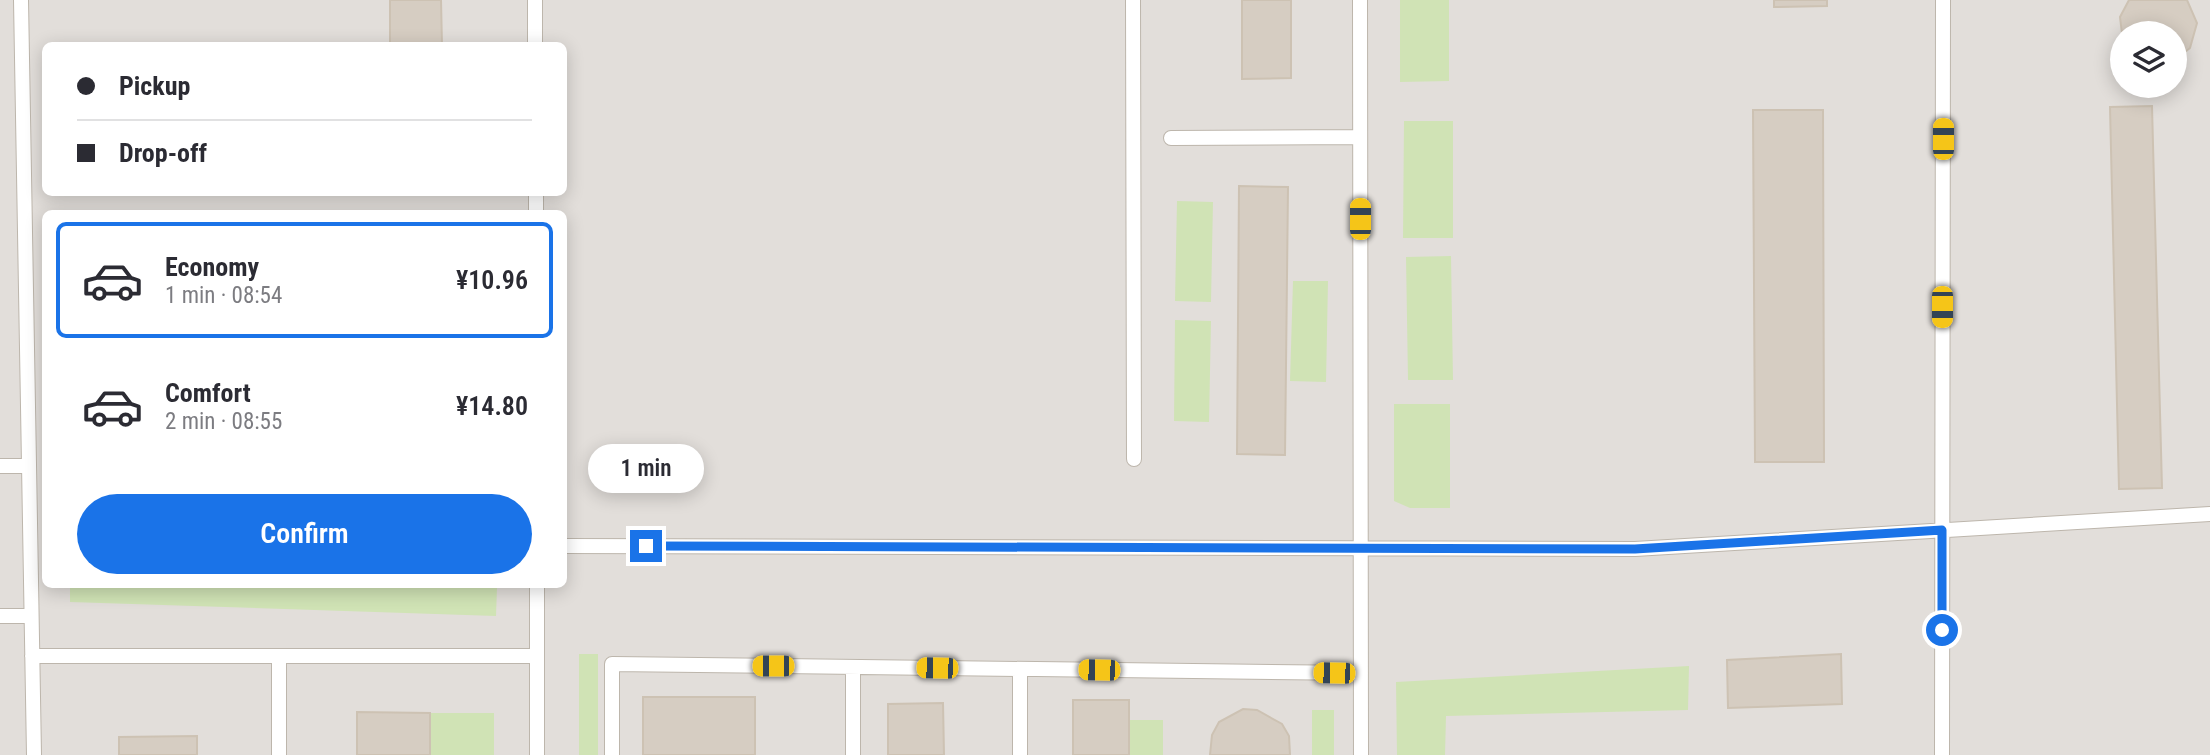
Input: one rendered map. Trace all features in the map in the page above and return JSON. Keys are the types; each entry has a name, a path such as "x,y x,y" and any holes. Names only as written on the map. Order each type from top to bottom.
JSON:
{"lane":[{"path":"21,0 29,466 38,544 31,616 33,755"},
{"path":"535,0 535,42"},
{"path":"1133,0 1134,458"},
{"path":"1360,0 1361,755"},
{"path":"1942,755 1943,0"},
{"path":"1171,138 1360,137"},
{"path":"0,466 29,466"},
{"path":"567,546 1635,549 2210,513"},
{"path":"537,588 537,755"},
{"path":"0,616 31,616"},
{"path":"32,656 537,656"},
{"path":"279,656 279,755"},
{"path":"612,755 612,664 1361,673"},
{"path":"853,667 853,755"},
{"path":"1020,669 1020,755"}],"shaded area":[{"path":"0,0 2210,0 2210,755 0,755"}],"green space":[{"path":"1400,0 1449,0 1449,81 1400,82"},
{"path":"1404,121 1453,121 1453,238 1403,238"},
{"path":"1177,201 1213,202 1211,302 1175,301"},
{"path":"1451,256 1453,380 1408,380 1406,257"},
{"path":"1293,281 1328,281 1326,382 1290,381"},
{"path":"1175,320 1211,321 1209,422 1174,421"},
{"path":"1394,404 1450,404 1450,508 1410,508 1394,501"},
{"path":"70,588 497,588 496,616 70,602"},
{"path":"579,654 598,654 598,755 579,755"},
{"path":"1689,666 1688,710 1446,716 1445,755 1397,755 1396,682"},
{"path":"1312,710 1334,710 1334,755 1312,755"},
{"path":"430,713 494,713 494,755 430,755"},
{"path":"1129,720 1163,720 1163,755 1129,755"}],"building":[{"path":"390,0 441,0 442,42 390,42"},
{"path":"1242,0 1291,0 1291,78 1242,79"},
{"path":"1774,0 1827,0 1827,6 1774,7"},
{"path":"2129,0 2187,0 2197,23 2187,50 2187,21 2120,21"},
{"path":"2152,106 2162,488 2119,489 2110,107"},
{"path":"1753,110 1823,110 1824,462 1755,462"},
{"path":"1239,186 1288,187 1285,455 1237,454"},
{"path":"1841,654 1842,704 1728,708 1727,660"},
{"path":"643,697 755,697 755,755 643,755"},
{"path":"1073,700 1129,700 1129,755 1073,755"},
{"path":"943,703 944,755 888,755 888,704"},
{"path":"1243,709 1257,710 1282,724 1289,736 1290,755 1210,755 1212,735 1219,722"},
{"path":"357,712 430,713 430,755 357,755"},
{"path":"197,736 197,755 119,755 119,737"}],"route":[{"path":"646,546 1635,549 1942,530 1942,630"}]}
